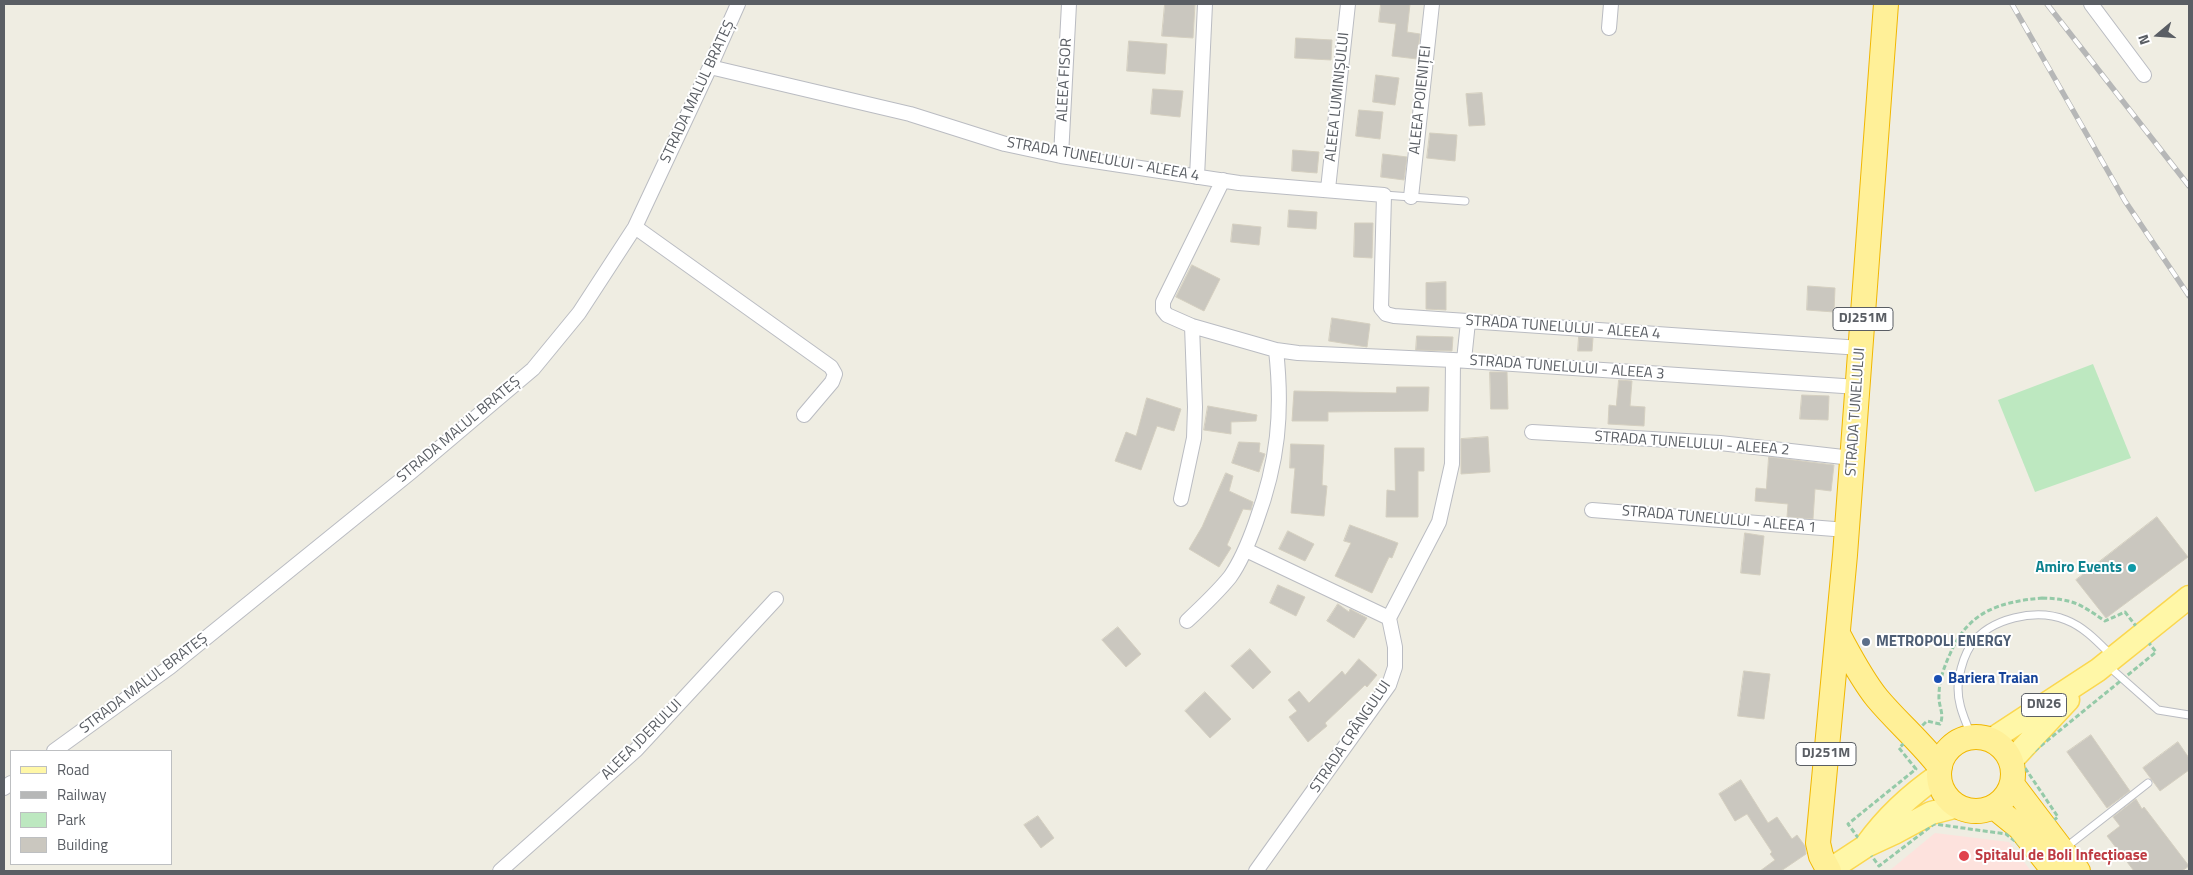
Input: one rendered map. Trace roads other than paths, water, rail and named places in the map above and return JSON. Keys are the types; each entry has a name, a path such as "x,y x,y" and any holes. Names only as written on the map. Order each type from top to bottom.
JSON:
{"highway":[{"name":"STRADA TUNELULUI","path":"1838,634 1886,4"},
{"path":"1838,634 1867,685 1913,735 1940,771 1942,787 1948,798 1958,806"},
{"name":"DJ251M","path":"1828,871 1821,856 1818,843 1838,634"},
{"path":"1913,735 1937,742 1973,740 2006,752 2011,761 2013,772 2012,784 2002,801 1994,807 2059,861 2078,871"},
{"name":"DN26","path":"1940,771 1945,754 1973,740"},
{"path":"2012,784 2059,861"},
{"name":"DN26","path":"1958,806 1976,811 1994,807"}],"main road":[{"name":"DN26","path":"1973,740 2105,663 2189,597"},
{"name":"DN26","path":"2011,761 2105,663"},
{"name":"DN26","path":"1866,846 1884,820 1912,793 1940,771"},
{"name":"DN26","path":"1828,871 1866,846 1931,813 1958,806"}],"street":[{"name":"STRADA MALUL BRATEȘ","path":"55,750 170,667 411,472 533,368 579,313 635,227 738,4"},
{"name":"ALEEA FISOR","path":"1060,156 1069,4"},
{"path":"1197,176 1205,4"},
{"name":"ALEEA LUMINIȘULUI","path":"1328,190 1348,4"},
{"name":"ALEEA POIENIȚEI","path":"1411,197 1432,4"},
{"path":"1609,28 1611,4"},
{"path":"2091,4 2144,75"},
{"name":"STRADA TUNELULUI - ALEEA 4","path":"710,67 910,114 1005,144 1060,156 1223,180 1384,195 1381,308 1386,314 1394,316 1861,348"},
{"name":"STRADA TUNELULUI - ALEEA 3","path":"1223,180 1163,302 1163,310 1168,315 1192,326 1276,350 1298,353 1458,360 1858,387"},
{"path":"635,227 831,366 835,374 832,382 804,415"},
{"path":"1246,550 1389,618 1439,522 1452,464 1458,360 1468,322"},
{"path":"1181,499 1194,438 1195,407 1192,326"},
{"path":"1187,621 1216,594 1231,576 1246,550 1270,483 1280,415 1276,350"},
{"name":"STRADA TUNELULUI - ALEEA 2","path":"1532,432 1720,443 1852,458"},
{"name":"STRADA TUNELULUI - ALEEA 1","path":"1592,510 1846,530"},
{"name":"ALEEA JDERULUI","path":"500,871 636,750 776,599"},
{"name":"STRADA CRÂNGULUI","path":"1256,871 1389,685 1395,667 1395,647 1389,618"}],"lane":[{"name":"STRADA TUNELULUI - ALEEA 4","path":"1384,195 1465,201"},
{"path":"1973,740 1961,708 1959,679 1972,645 1985,632 2015,618 2032,615 2066,620 2088,632 2105,663 2158,710 2189,715"},
{"path":"2059,861 2148,783"}],"railway":[{"path":"2012,4 2125,201 2189,296"},
{"path":"2047,4 2189,186"}],"place":[{"name":"Amiro Events","path":"2132,568"},
{"name":"METROPOLI ENERGY","path":"1866,642"},
{"name":"Bariera Traian","path":"1938,679"},
{"name":"Spitalul de Boli Infecțioase","path":"1964,856"}]}
